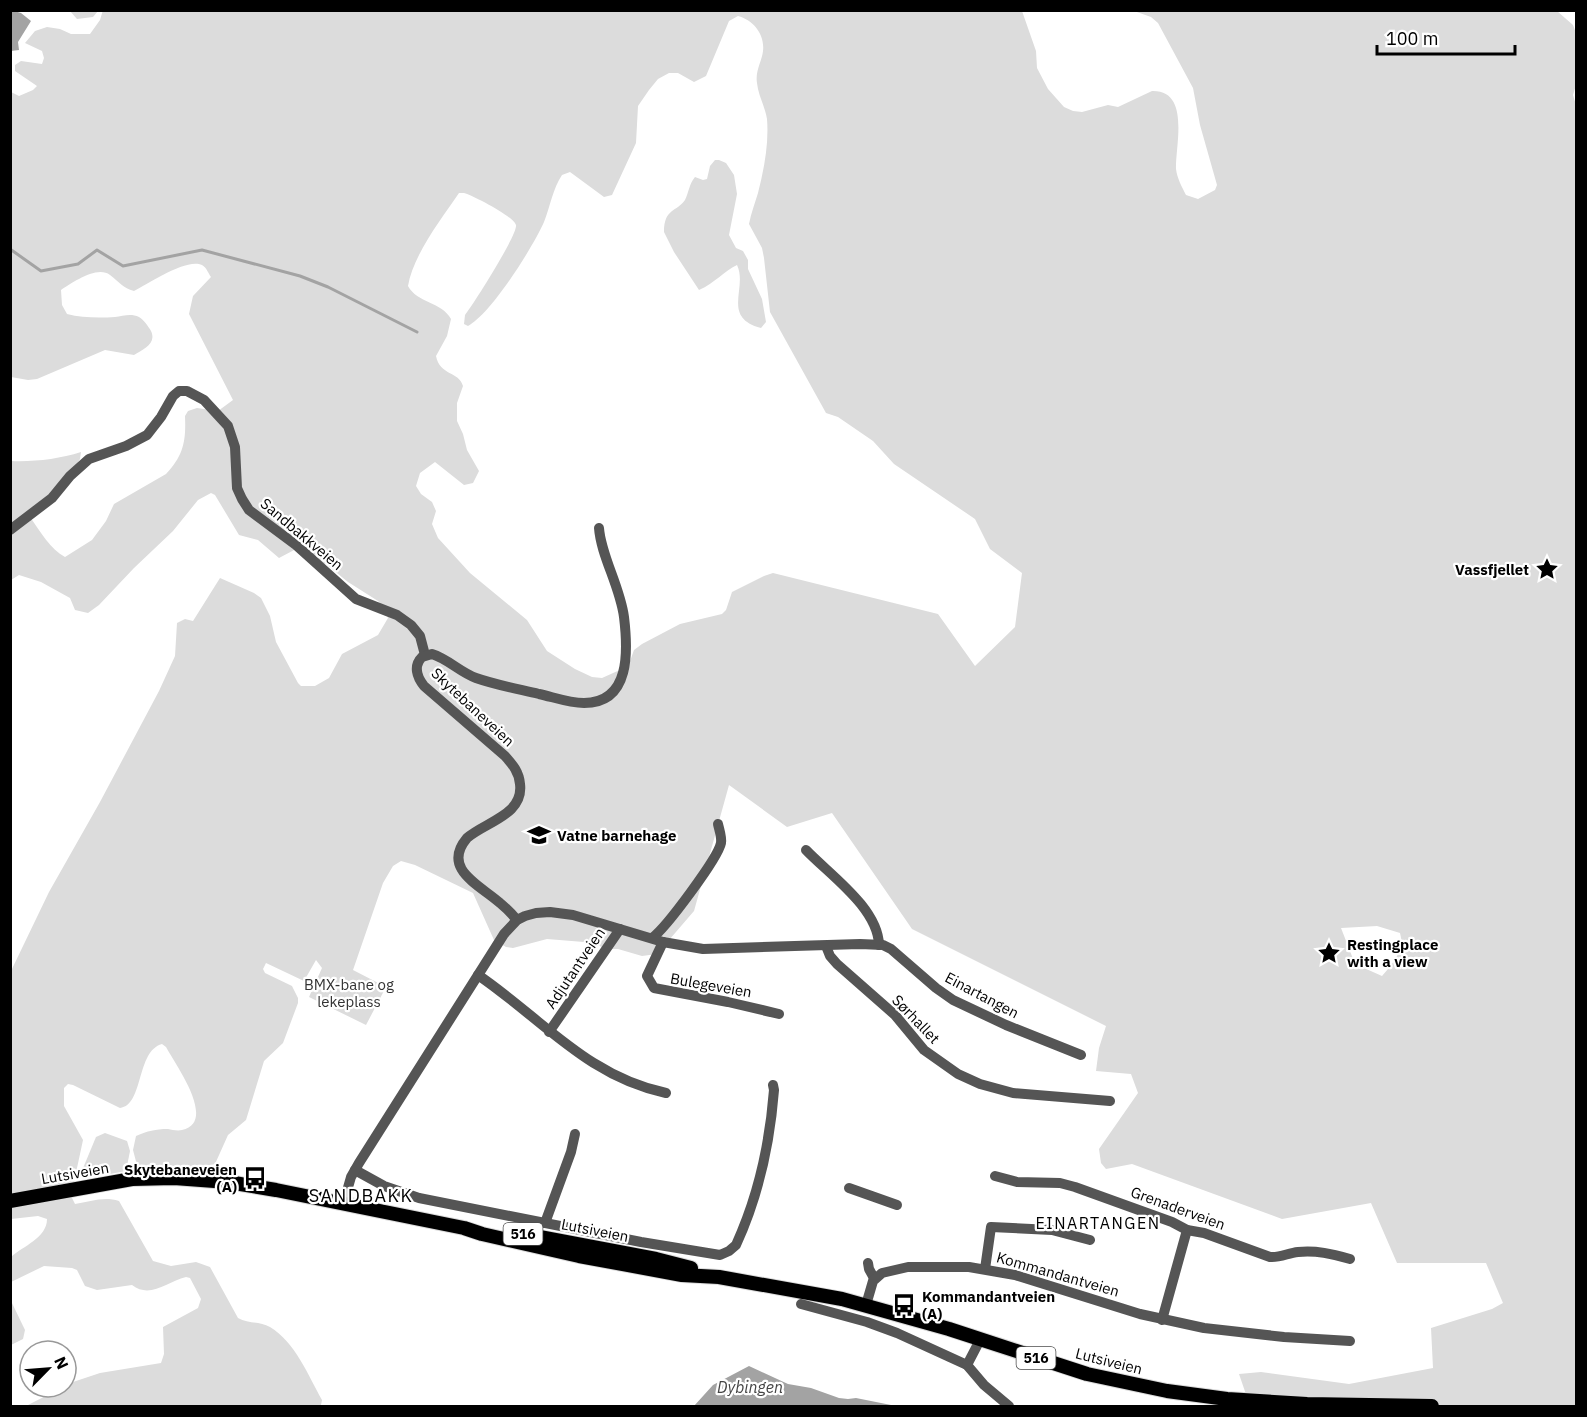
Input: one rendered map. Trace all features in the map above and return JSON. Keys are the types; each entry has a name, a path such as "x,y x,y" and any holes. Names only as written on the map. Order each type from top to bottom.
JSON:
{"main road":[{"name":"Lutsiveien","path":"10,1201 132,1179 174,1178 239,1184 464,1228 483,1228 571,1242 656,1259 718,1277 842,1299 1087,1374 1195,1396 1307,1404 1431,1407"}],"street":[{"name":"Sandbakkveien","path":"10,530 52,498 70,476 89,459 126,446 147,435 162,417 173,396 179,391 187,391 204,400 228,426 235,447 237,488 249,510 296,545 356,599 397,615 411,625 420,636 425,655"},
{"name":"Skytebaneveien","path":"517,920 500,903 465,876 458,858 462,845 471,834 516,805 521,789 519,774 505,756 421,682 417,668 419,660 425,655 432,654 440,656 475,677 571,701 593,702 610,694 625,674 626,637 621,600 599,528"},
{"path":"657,940 722,841 718,824"},
{"path":"343,1205 355,1170 504,934 517,920 536,913 558,912 657,940 703,949 879,945 876,931 861,906 842,884 806,850"},
{"name":"Adjutantveien","path":"620,929 549,1032 570,1048 614,1074 639,1086 666,1093"},
{"name":"Bulegeveien","path":"657,940 647,976 654,988 779,1014"},
{"name":"Einartangen","path":"879,945 891,949 953,1000 1006,1026 1081,1055"},
{"name":"Sørhallet","path":"826,946 830,956 837,964 895,1016 924,1050 958,1074 1013,1094 1110,1101"},
{"path":"478,975 549,1032"},
{"path":"355,1170 384,1186 419,1198 720,1255 736,1245 760,1173 770,1127 773,1085"},
{"path":"545,1223 571,1152 575,1134"},
{"name":"Grenaderveien","path":"996,1176 1017,1182 1065,1184 1172,1222 1187,1230 1204,1233 1270,1257 1313,1251 1350,1259"},
{"path":"849,1188 897,1205"},
{"name":"Kommandantveien","path":"985,1269 991,1227 1052,1230 1090,1240"},
{"path":"1162,1320 1187,1230"},
{"path":"866,1305 874,1278 868,1263"},
{"name":"Kommandantveien","path":"874,1278 882,1272 909,1267 956,1266 985,1269 1015,1275 1162,1320 1204,1328 1294,1338 1350,1341"},
{"path":"801,1304 867,1322 897,1333 967,1365 984,1385 1009,1407"},
{"path":"967,1365 980,1340"}],"green space":[{"name":"BMX-bane og lekeplass","path":"103,10 1022,11 1036,51 1037,68 1048,89 1064,107 1082,112 1108,105 1118,107 1152,91 1164,93 1172,100 1178,121 1177,176 1186,195 1198,199 1215,190 1217,185 1200,125 1193,88 1158,23 1151,17 1134,11 1557,11 1573,25 1576,33 1576,85 1573,95 1576,105 1576,1406 1250,1406 1239,1374 1261,1372 1349,1384 1433,1368 1431,1328 1492,1309 1503,1303 1486,1263 1397,1263 1371,1203 1282,1219 1132,1164 1106,1169 1101,1163 1099,1149 1138,1093 1131,1074 1096,1071 1099,1048 1106,1026 912,929 832,813 787,827 729,785 694,911 657,954 642,956 618,949 604,949 596,943 547,939 513,948 506,947 494,940 473,893 415,865 401,861 393,866 383,883 353,970 386,987 366,1025 309,997 322,968 316,960 304,981 266,963 263,969 265,973 292,986 298,1003 283,1043 264,1061 246,1120 228,1135 215,1164 188,1171 138,1169 133,1150 136,1136 159,1129 182,1130 192,1125 196,1116 195,1105 185,1079 162,1044 148,1057 133,1098 128,1105 120,1108 68,1084 64,1088 64,1106 83,1140 71,1196 75,1204 102,1199 119,1201 153,1261 171,1266 196,1262 210,1267 238,1318 266,1325 279,1333 294,1350 322,1400 321,1405 26,1406 40,1399 78,1399 78,1380 100,1373 161,1363 164,1354 163,1327 198,1308 201,1299 190,1278 186,1277 152,1290 139,1289 132,1285 97,1290 85,1286 77,1270 44,1266 11,1282 11,1257 39,1236 46,1226 47,1219 38,1216 11,1219 11,971 49,892 159,691 175,656 177,623 185,619 193,621 220,578 261,598 270,616 276,642 301,686 315,686 329,678 342,654 378,635 388,618 378,601 327,565 296,549 279,558 258,540 239,535 215,495 211,493 198,500 173,531 99,605 88,613 75,610 70,598 41,582 19,575 11,580 11,461 46,460 81,452 75,467 30,517 50,545 65,557 92,540 106,521 114,504 166,474 172,467 183,447 185,416 188,411 197,408 218,411 233,400 189,314 193,296 211,277 204,266 195,264 178,268 134,291 105,272 85,276 71,283 61,290 62,305 67,314 97,318 130,315 139,317 151,331 151,343 134,355 105,350 37,379 11,377 11,92 19,96 37,86 15,71 15,65 21,61 42,64 44,58 42,51 25,43 35,31 47,27 71,34 90,34 100,20","holes":["738,16 757,29 763,45 757,79 767,119 767,147 749,224 762,248 770,312 826,413 838,417 873,441 894,464 975,519 990,549 1022,573 1015,627 975,666 938,614 773,573 732,592 726,610 722,614 680,624 634,650 629,664 622,669 602,678 592,677 547,651 527,620 470,573 438,538 432,524 436,511 432,502 421,494 416,486 420,473 435,462 464,485 473,483 479,471 467,450 457,421 457,403 463,386 458,378 441,367 436,356 447,336 451,319 442,309 417,296 408,286 416,262 429,237 459,193 484,202 501,212 516,225 503,255 465,315 464,324 468,326 488,308 531,247 544,222 562,175 570,172 604,197 612,195 636,143 638,106 649,90 658,79 669,73 678,73 694,82 706,76 729,21","1377,926 1400,933 1401,945 1397,956 1382,976 1355,964 1341,928"]},
{"path":"70,11 98,11 93,17 77,19"},
{"path":"715,160 726,163 734,175 737,194 729,235 736,248 743,251 748,260 748,269 762,299 766,322 761,328 742,317 738,301 740,274 737,265 699,290 664,232 666,219 685,200 695,177 707,179 710,166"},
{"path":"105,1133 127,1141 130,1151 126,1171 110,1174 81,1173 96,1137"},
{"path":"11,1301 25,1330 23,1339 18,1339 18,1342 11,1345"}],"water":[{"path":"11,10 21,13 31,21 18,42 19,50 11,51"},
{"name":"Dybingen","path":"749,1366 788,1384 811,1388 839,1398 856,1398 896,1406 694,1406 713,1385"}],"waterway":[{"path":"10,249 41,271 78,264 97,250 123,266 202,250 300,276 328,287 417,332"}],"place":[{"name":"Vassfjellet","path":"1547,569"},
{"name":"Vatne barnehage","path":"539,835"},
{"name":"Restingplace with a view","path":"1329,953"},
{"name":"Skytebaneveien (A)","path":"255,1178"},
{"name":"Kommandantveien (A)","path":"904,1305"}],"district":[{"name":"SANDBAKK","path":"361,1195"},
{"name":"EINARTANGEN","path":"1098,1223"}]}
